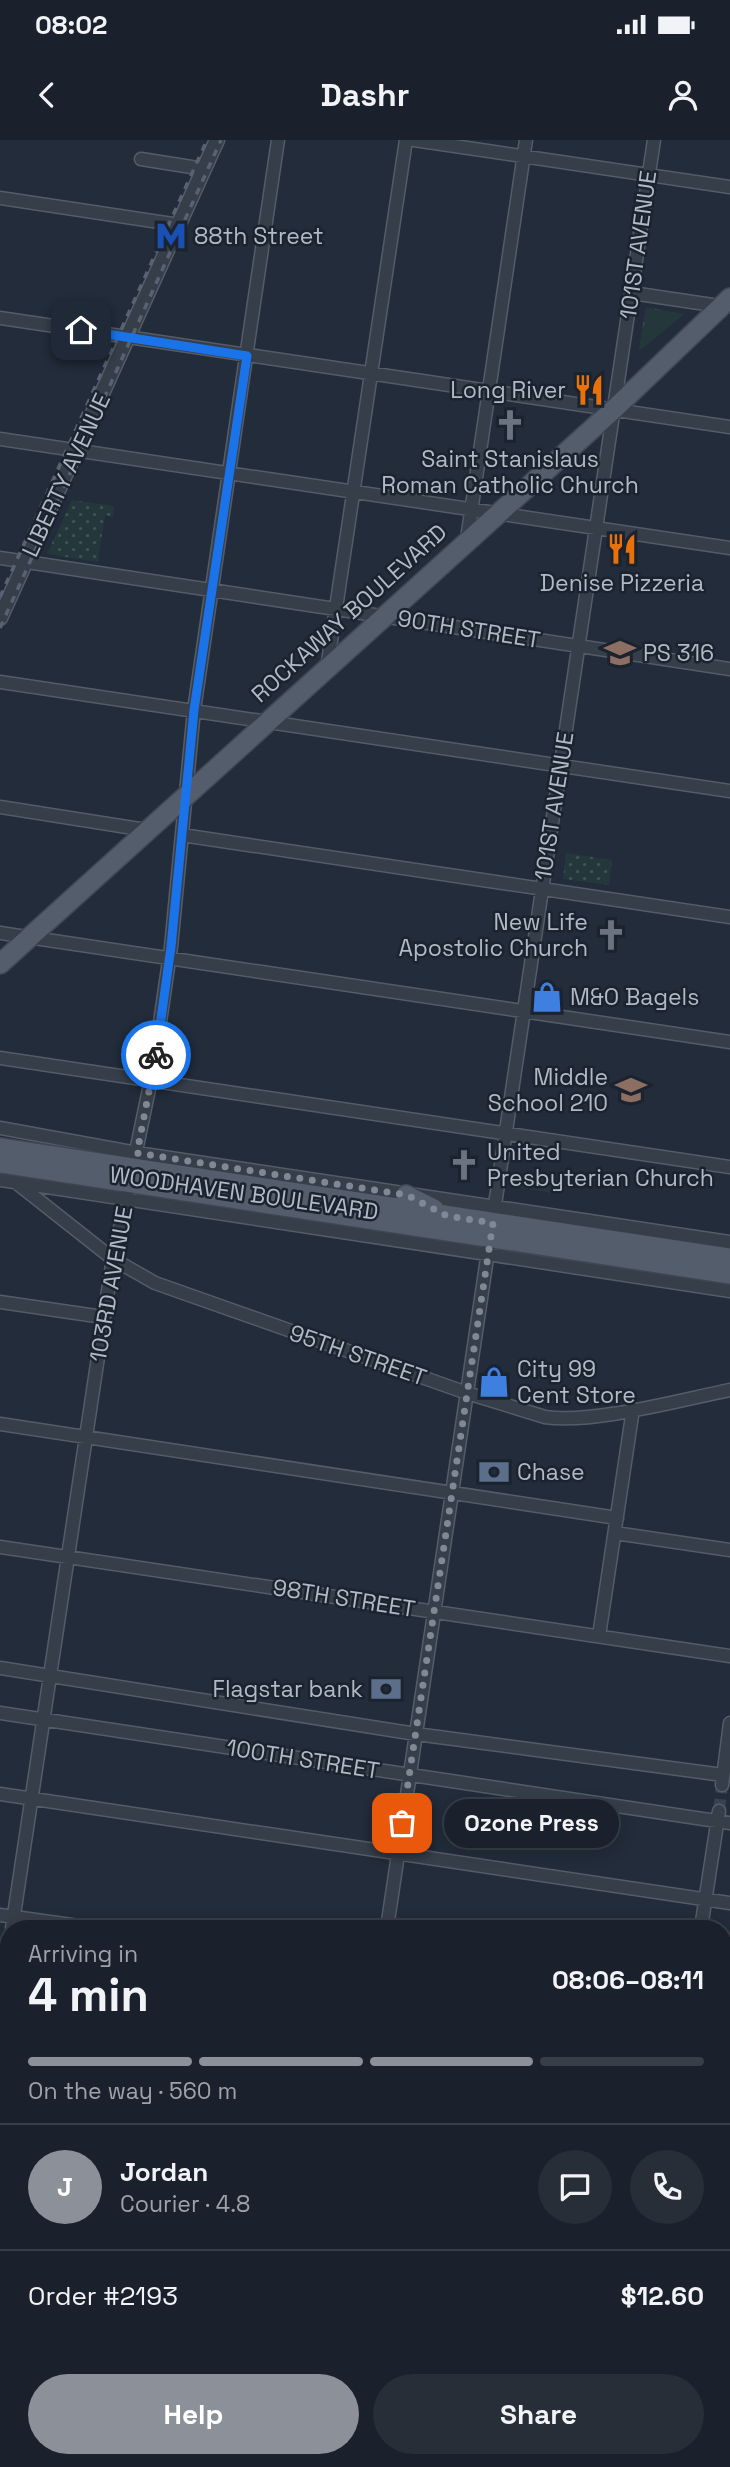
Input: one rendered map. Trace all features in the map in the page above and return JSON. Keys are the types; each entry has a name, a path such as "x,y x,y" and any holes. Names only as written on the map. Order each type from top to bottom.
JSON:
{"main road":[{"name":"ROCKAWAY BOULEVARD","path":"0,964 727,304"},
{"name":"WOODHAVEN BOULEVARD","path":"0,1148 132,1177 492,1231 730,1258"},
{"name":"WOODHAVEN BOULEVARD","path":"0,1163 447,1216 492,1231 730,1274"},
{"path":"407,1195 447,1216"},
{"path":"669,1265 696,1286"}],"street":[{"name":"LIBERTY AVENUE","path":"0,618 217,140"},
{"name":"103RD AVENUE","path":"8,1920 31,1799 103,1317 152,1081 170,958 194,710 278,140"},
{"path":"327,668 406,140"},
{"path":"414,140 730,187"},
{"path":"467,539 527,140"},
{"name":"101ST AVENUE","path":"388,1920 654,140"},
{"path":"141,159 204,169"},
{"path":"0,198 179,225"},
{"path":"632,293 727,304"},
{"path":"0,318 730,427"},
{"path":"0,439 730,548"},
{"name":"90TH STREET","path":"0,558 730,668"},
{"path":"0,682 730,791"},
{"path":"0,807 146,830"},
{"path":"182,835 730,916"},
{"path":"0,933 730,1042"},
{"path":"0,1058 730,1167"},
{"name":"WOODHAVEN BOULEVARD","path":"0,1128 132,1177"},
{"name":"WOODHAVEN BOULEVARD","path":"0,1180 18,1184 132,1177 407,1195 492,1231 696,1286 730,1291"},
{"name":"95TH STREET","path":"18,1184 136,1274 173,1291 467,1394 558,1419 632,1409 730,1390"},
{"name":"WOODHAVEN BOULEVARD","path":"492,1231 730,1242"},
{"path":"0,1302 103,1317"},
{"path":"598,1636 632,1409"},
{"path":"0,1424 617,1518"},
{"path":"615,1533 730,1550"},
{"name":"98TH STREET","path":"0,1546 730,1656"},
{"path":"0,1668 722,1780 730,1723"},
{"name":"100TH STREET","path":"0,1713 410,1776 722,1819"},
{"path":"0,1794 730,1903"},
{"path":"702,1920 722,1819"}],"green space":[{"path":"646,307 684,314 639,349"},
{"path":"72,500 114,506 113,517 105,515 98,562 47,554"},
{"path":"566,853 612,860 609,885 563,879"},
{"path":"517,1174 556,1180 554,1193 515,1187"}],"tunnel":[{"path":"719,1811 722,1785"}],"railway":[{"path":"0,597 207,140"},
{"path":"0,628 221,140"}],"way so far":[{"path":"156,1055 137,1153 407,1195 447,1216 493,1223 402,1823"}],"place":[{"name":"88th Street","path":"171,236"},
{"name":"Long River","path":"589,390"},
{"name":"Saint Stanislaus Roman Catholic Church","path":"510,425"},
{"name":"Denise Pizzeria","path":"622,549"},
{"name":"PS 316","path":"620,653"},
{"name":"New Life Apostolic Church","path":"611,935"},
{"name":"M&O Bagels","path":"547,997"},
{"name":"Middle School 210","path":"631,1090"},
{"name":"United Presbyterian Church","path":"464,1165"},
{"name":"City 99 Cent Store","path":"494,1382"},
{"name":"Chase","path":"494,1472"},
{"name":"Flagstar bank","path":"386,1689"},
{"name":"Ozone Press","path":"402,1823"}],"route":[{"path":"81,330 247,356 194,710 171,947 156,1055"}]}
